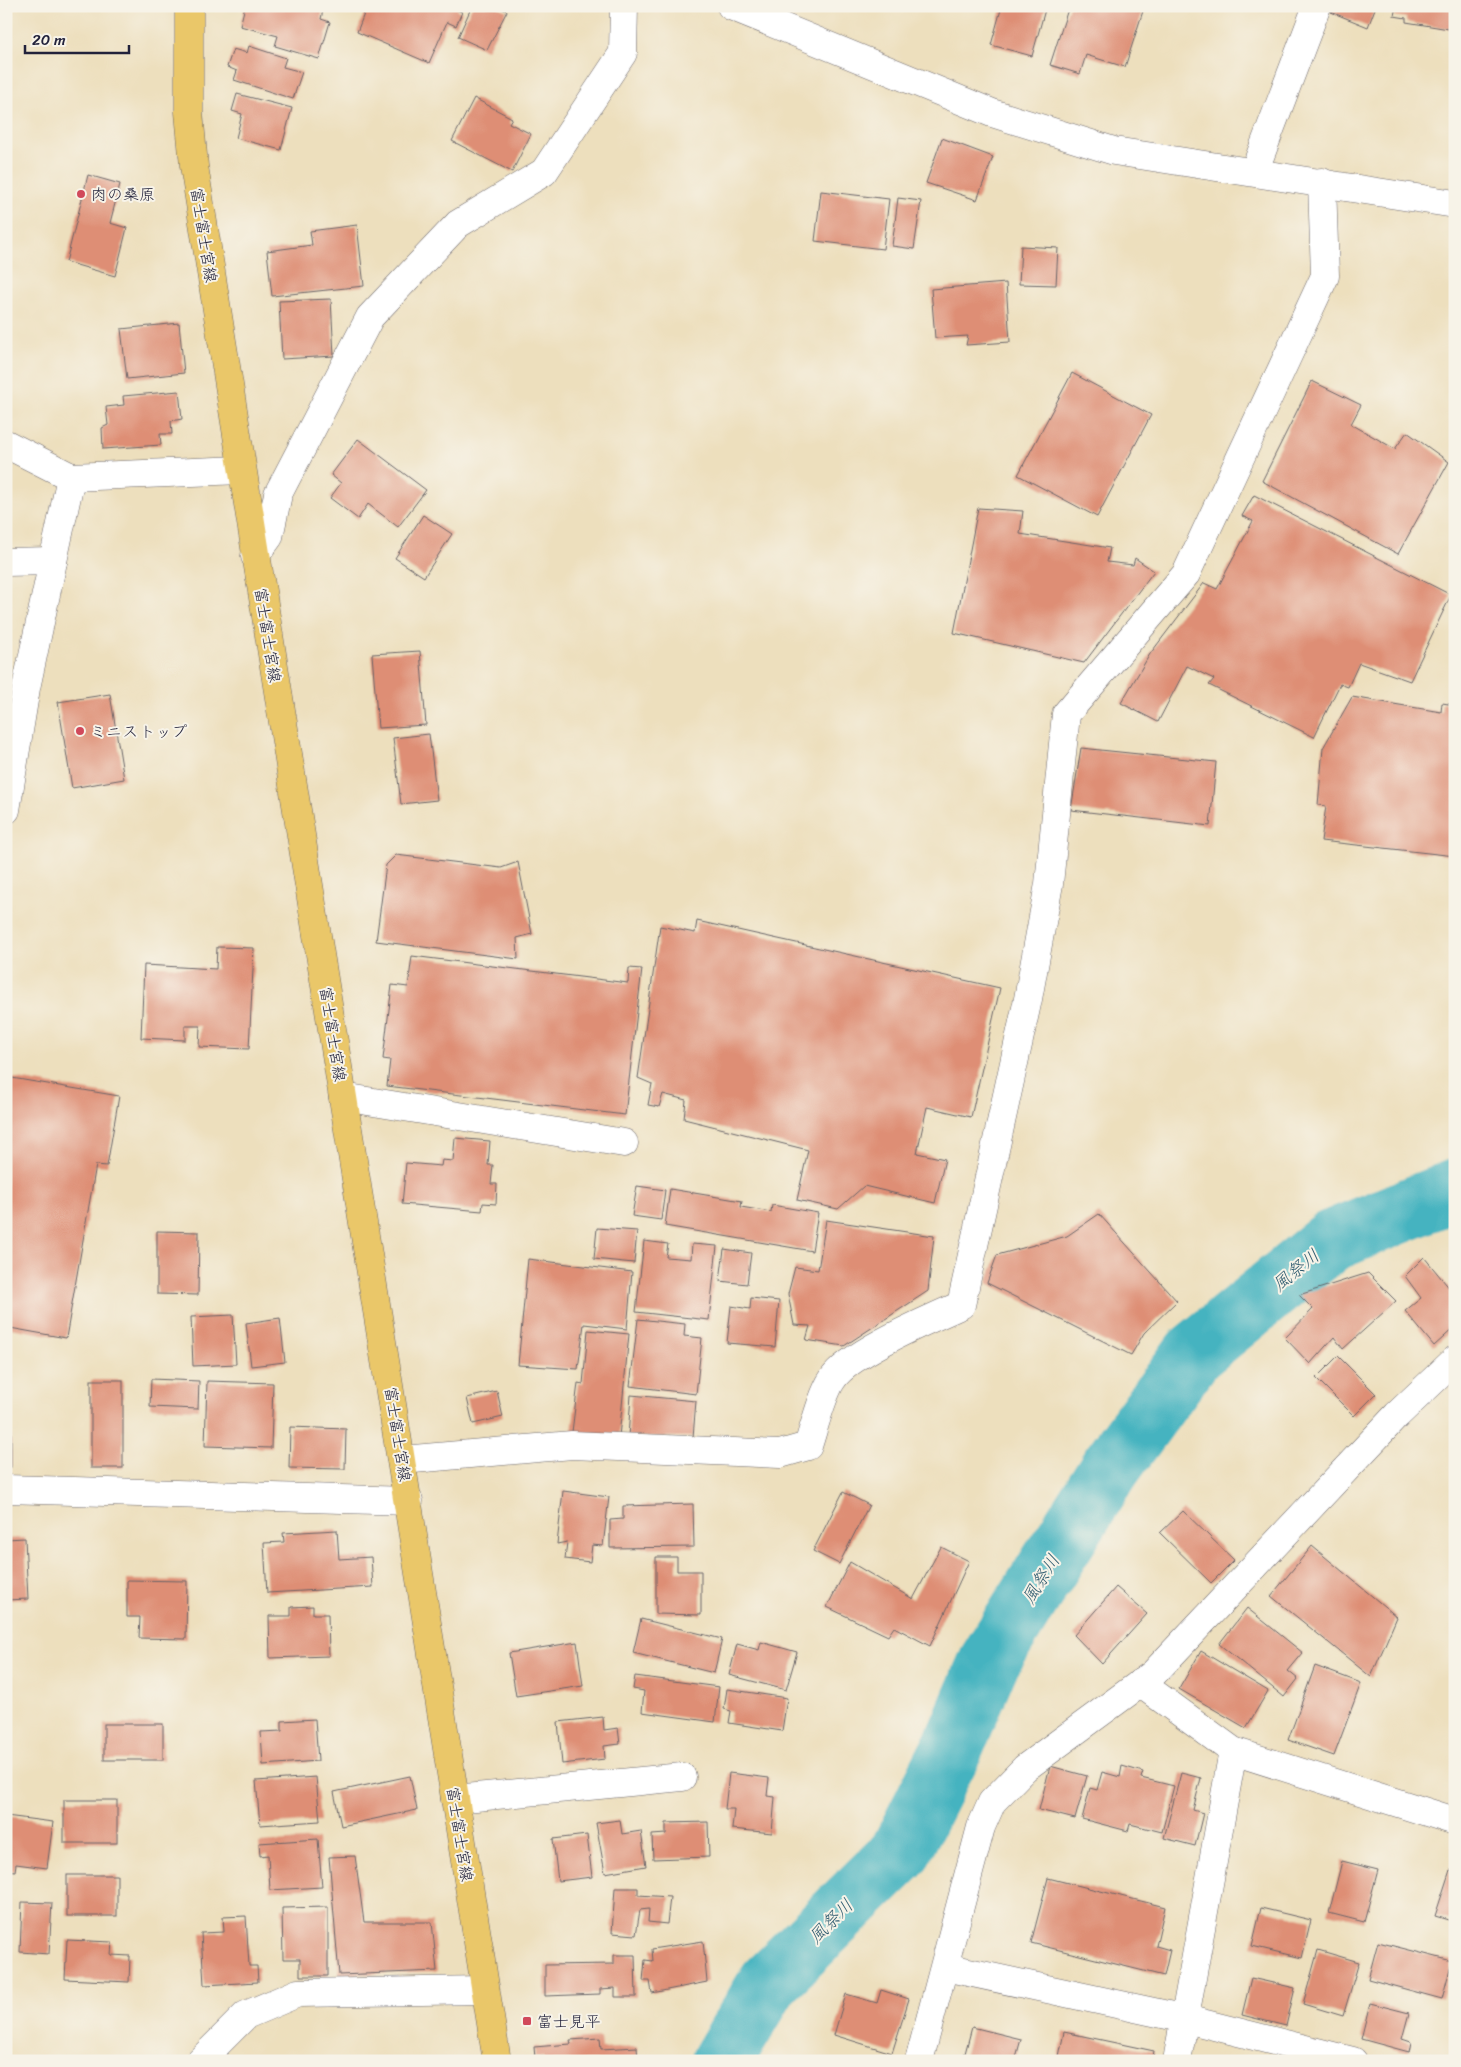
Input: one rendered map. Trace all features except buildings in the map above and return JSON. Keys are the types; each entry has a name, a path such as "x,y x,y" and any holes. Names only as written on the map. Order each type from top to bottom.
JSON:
{"main road":[{"name":"富士富士宮線","path":"189,6 189,112 194,166 241,470 409,1501 484,1990 497,2061"}],"street":[{"path":"255,556 269,537 278,494 370,317 458,224 544,172 623,53 624,6"},
{"path":"731,6 992,113 1114,151 1455,204"},
{"path":"1254,172 1317,6"},
{"path":"402,1460 572,1445 780,1454 808,1446 832,1380 847,1364 907,1329 961,1305 1028,999 1049,884 1066,714 1186,574 1324,276 1322,182"},
{"path":"6,444 71,477 241,470"},
{"path":"6,810 26,688 71,477"},
{"path":"6,562 53,561"},
{"path":"343,1098 624,1143"},
{"path":"919,2061 981,1827 992,1802 1026,1768 1154,1674 1398,1415 1455,1360"},
{"path":"6,1489 409,1501"},
{"path":"1140,1683 1233,1751 1455,1821"},
{"path":"1177,2061 1233,1751"},
{"path":"454,1799 682,1777"},
{"path":"945,1966 1186,2019 1353,2061"},
{"path":"200,2061 246,2016 298,1992 484,1990"}],"waterway":[{"name":"風祭川","path":"722,2061 769,1982 899,1854 953,1747 989,1662 1110,1468 1193,1354 1331,1241 1455,1190"}],"place":[{"name":"肉の桑原","path":"81,194"},
{"name":"ミニストップ","path":"80,731"},
{"name":"富士見平","path":"527,2021"}]}
